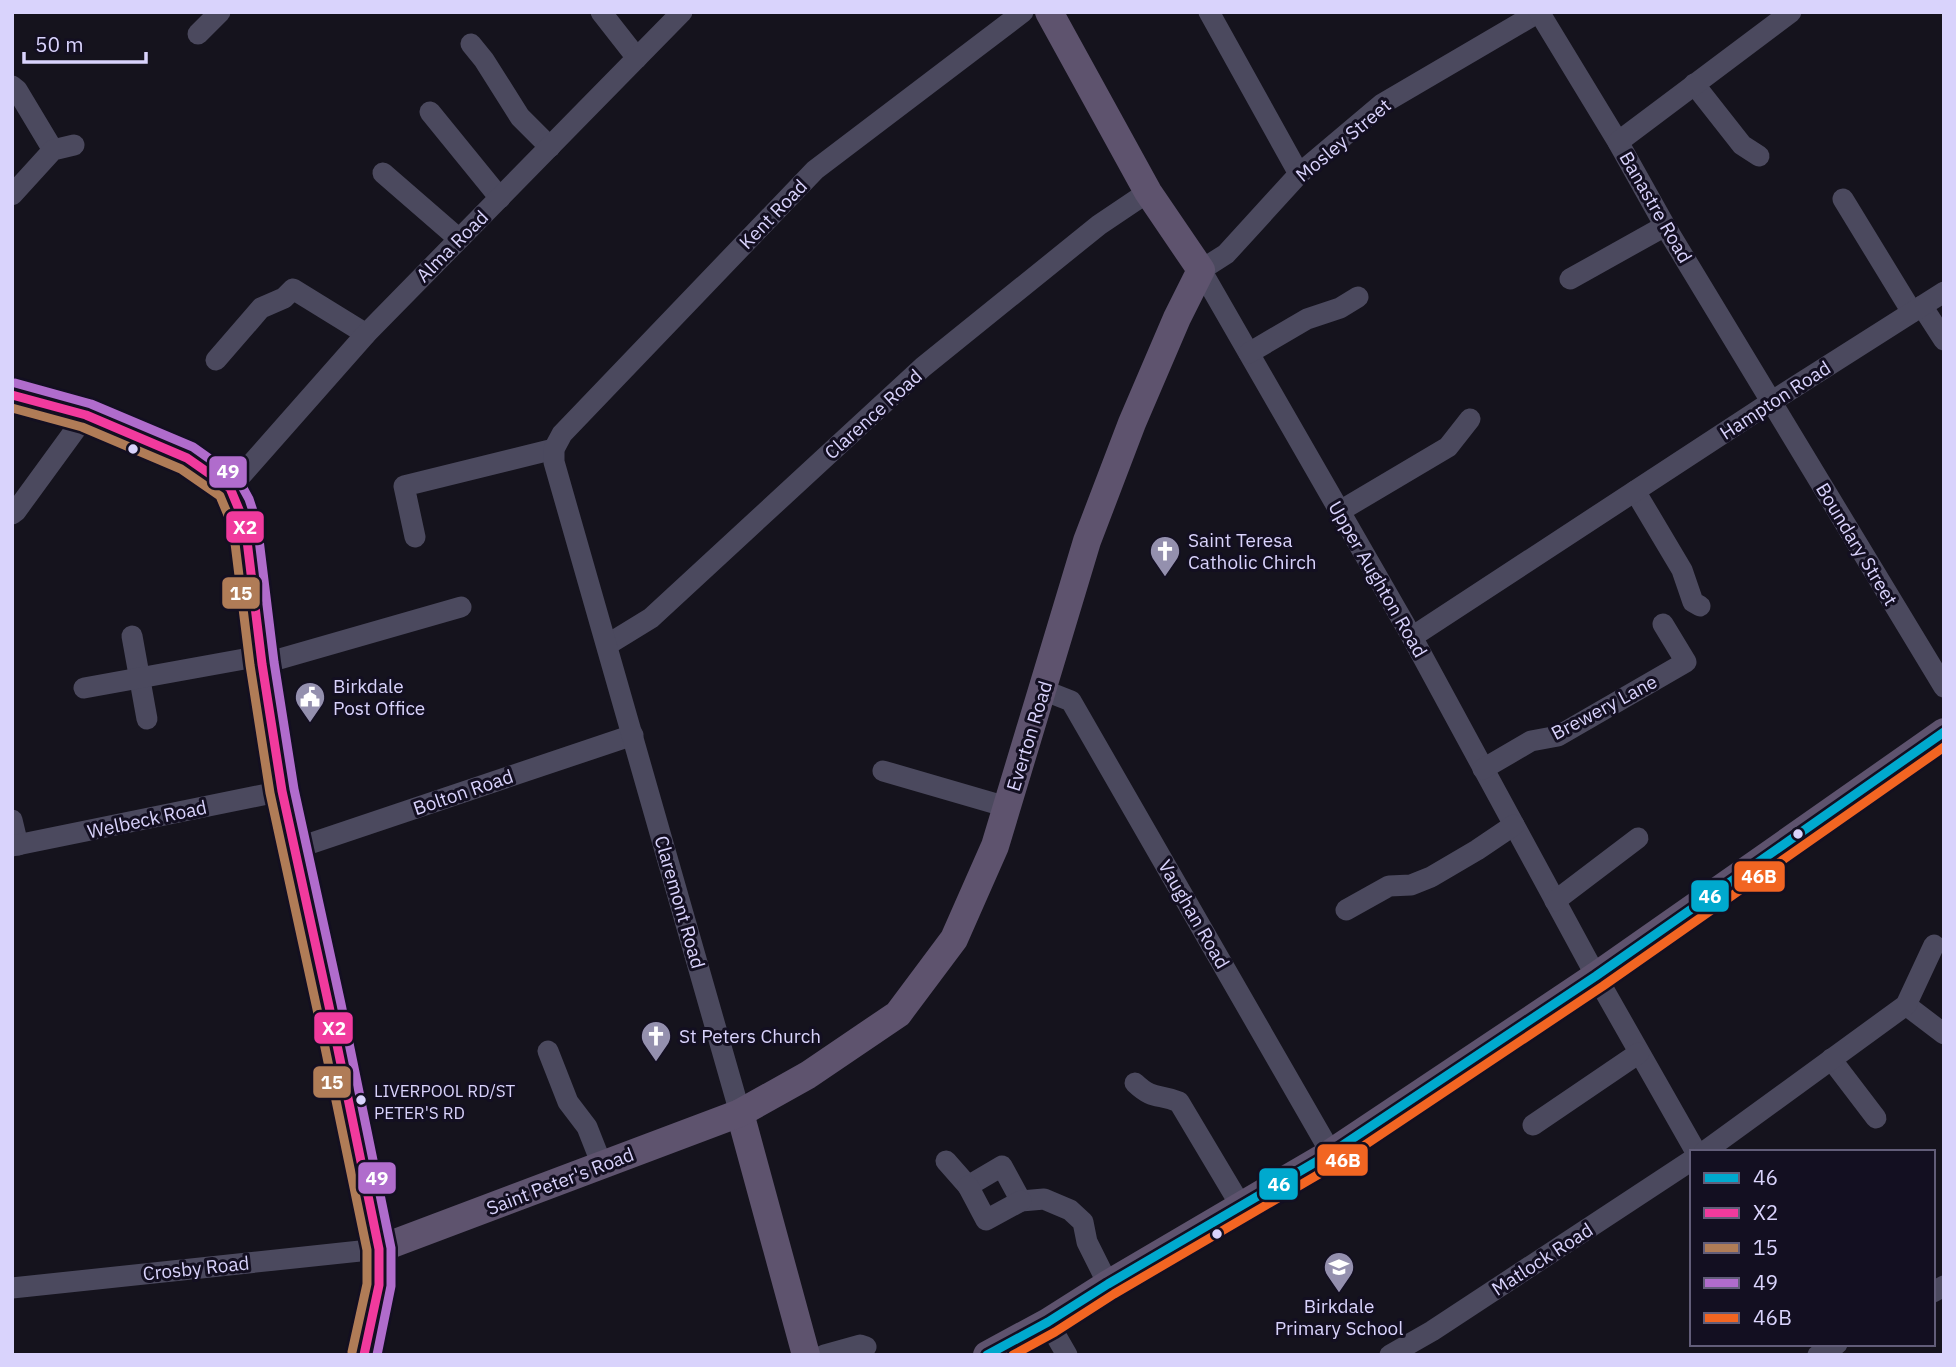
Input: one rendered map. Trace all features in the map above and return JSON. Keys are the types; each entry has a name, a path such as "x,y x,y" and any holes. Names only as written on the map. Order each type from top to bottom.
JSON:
{"main road":[{"name":"Upper Aughton Road","path":"1049,12 1148,192 1201,270"},
{"name":"Everton Road","path":"740,1114 808,1075 898,1014 954,939 995,846 1087,541 1132,423 1177,318 1201,270"},
{"path":"987,1355 1048,1322 1331,1153 1595,976 1944,732"},
{"name":"Saint Peter's Road","path":"379,1249 740,1114"},
{"name":"Claremont Road","path":"740,1114 806,1355"},
{"path":"364,1355 379,1285 379,1249"}],"street":[{"path":"198,34 219,12"},
{"path":"601,12 637,58"},
{"name":"Kent Road","path":"554,450 562,434 815,170 1023,12"},
{"path":"1209,12 1299,174"},
{"name":"Mosley Street","path":"1201,270 1226,254 1299,174 1382,104 1539,12"},
{"name":"Banastre Road","path":"1539,12 1771,402"},
{"path":"1618,142 1790,12"},
{"name":"Alma Road","path":"230,488 366,334 679,13"},
{"path":"471,44 520,117 550,147"},
{"path":"1695,84 1742,145 1759,156"},
{"path":"12,86 53,150"},
{"path":"430,112 500,198"},
{"path":"12,195 53,150 74,145"},
{"path":"383,173 459,239"},
{"name":"Clarence Road","path":"607,645 651,618 923,367 1099,225 1148,192"},
{"path":"1843,199 1917,309 1944,340"},
{"path":"1570,279 1665,226"},
{"name":"Upper Aughton Road","path":"1201,270 1412,637 1595,976 1695,1150"},
{"path":"216,360 261,307 284,298 293,289 366,334"},
{"name":"Hampton Road","path":"1412,637 1944,292"},
{"path":"1249,353 1307,319 1340,308 1358,297"},
{"path":"12,395 86,415 187,458 230,488 238,504 245,524 282,791 379,1249"},
{"name":"Boundary Street","path":"1771,402 1944,687"},
{"path":"12,514 86,415"},
{"path":"1340,511 1448,447 1470,419"},
{"path":"415,537 404,486 554,450"},
{"name":"Claremont Road","path":"554,450 554,462 740,1114"},
{"path":"1635,491 1682,570 1693,602 1700,606"},
{"path":"83,688 262,660 461,607"},
{"name":"Brewery Lane","path":"1483,769 1531,741 1558,736 1686,662 1663,625"},
{"path":"132,636 147,719"},
{"name":"Vaughan Road","path":"1043,690 1071,701 1331,1153"},
{"name":"Bolton Road","path":"294,849 633,735"},
{"path":"883,771 1007,807"},
{"name":"Welbeck Road","path":"15,846 282,791"},
{"path":"12,820 15,846"},
{"path":"1346,910 1389,887 1411,885 1431,877 1514,825"},
{"path":"1555,901 1638,838"},
{"path":"1707,1150 1906,1005 1934,945"},
{"path":"1906,1005 1944,1034"},
{"path":"548,1051 568,1102 587,1127 602,1165"},
{"path":"1533,1125 1639,1053"},
{"path":"1830,1059 1876,1118"},
{"path":"1135,1083 1145,1093 1179,1102 1241,1206"},
{"path":"946,1161 968,1186 986,1220 1021,1201 1044,1199 1070,1210 1083,1223 1087,1242 1108,1284"},
{"name":"Matlock Road","path":"1390,1355 1432,1331 1690,1161"},
{"path":"968,1186 1002,1166 1021,1201"},
{"name":"Crosby Road","path":"12,1288 379,1249"},
{"path":"1048,1322 1067,1355"},
{"path":"824,1355 860,1345 866,1347"},
{"path":"1818,1355 1834,1346"}],"transit line":[{"name":"49","path":"15,383 91,404 193,447 238,479 249,499 257,523 274,662 294,789 391,1248 391,1286 377,1355"},
{"name":"X2","path":"12,395 86,415 187,458 230,488 245,524 262,664 282,791 379,1249 379,1285 364,1355"},
{"name":"15","path":"12,408 82,427 181,469 220,496 233,527 250,665 270,793 367,1250 367,1284 352,1352"},
{"name":"46","path":"987,1355 1048,1322 1331,1153 1596,976 1944,732"},
{"name":"46B","path":"1013,1355 1338,1163 1603,986 1944,747"}],"place":[{"name":"Saint Teresa Catholic Chirch","path":"1165,578"},
{"name":"Birkdale Post Office","path":"310,724"},
{"name":"St Peters Church","path":"656,1063"},
{"name":"LIVERPOOL RD/ST PETER'S RD","path":"361,1100"},
{"name":"Birkdale Primary School","path":"1339,1294"}]}
